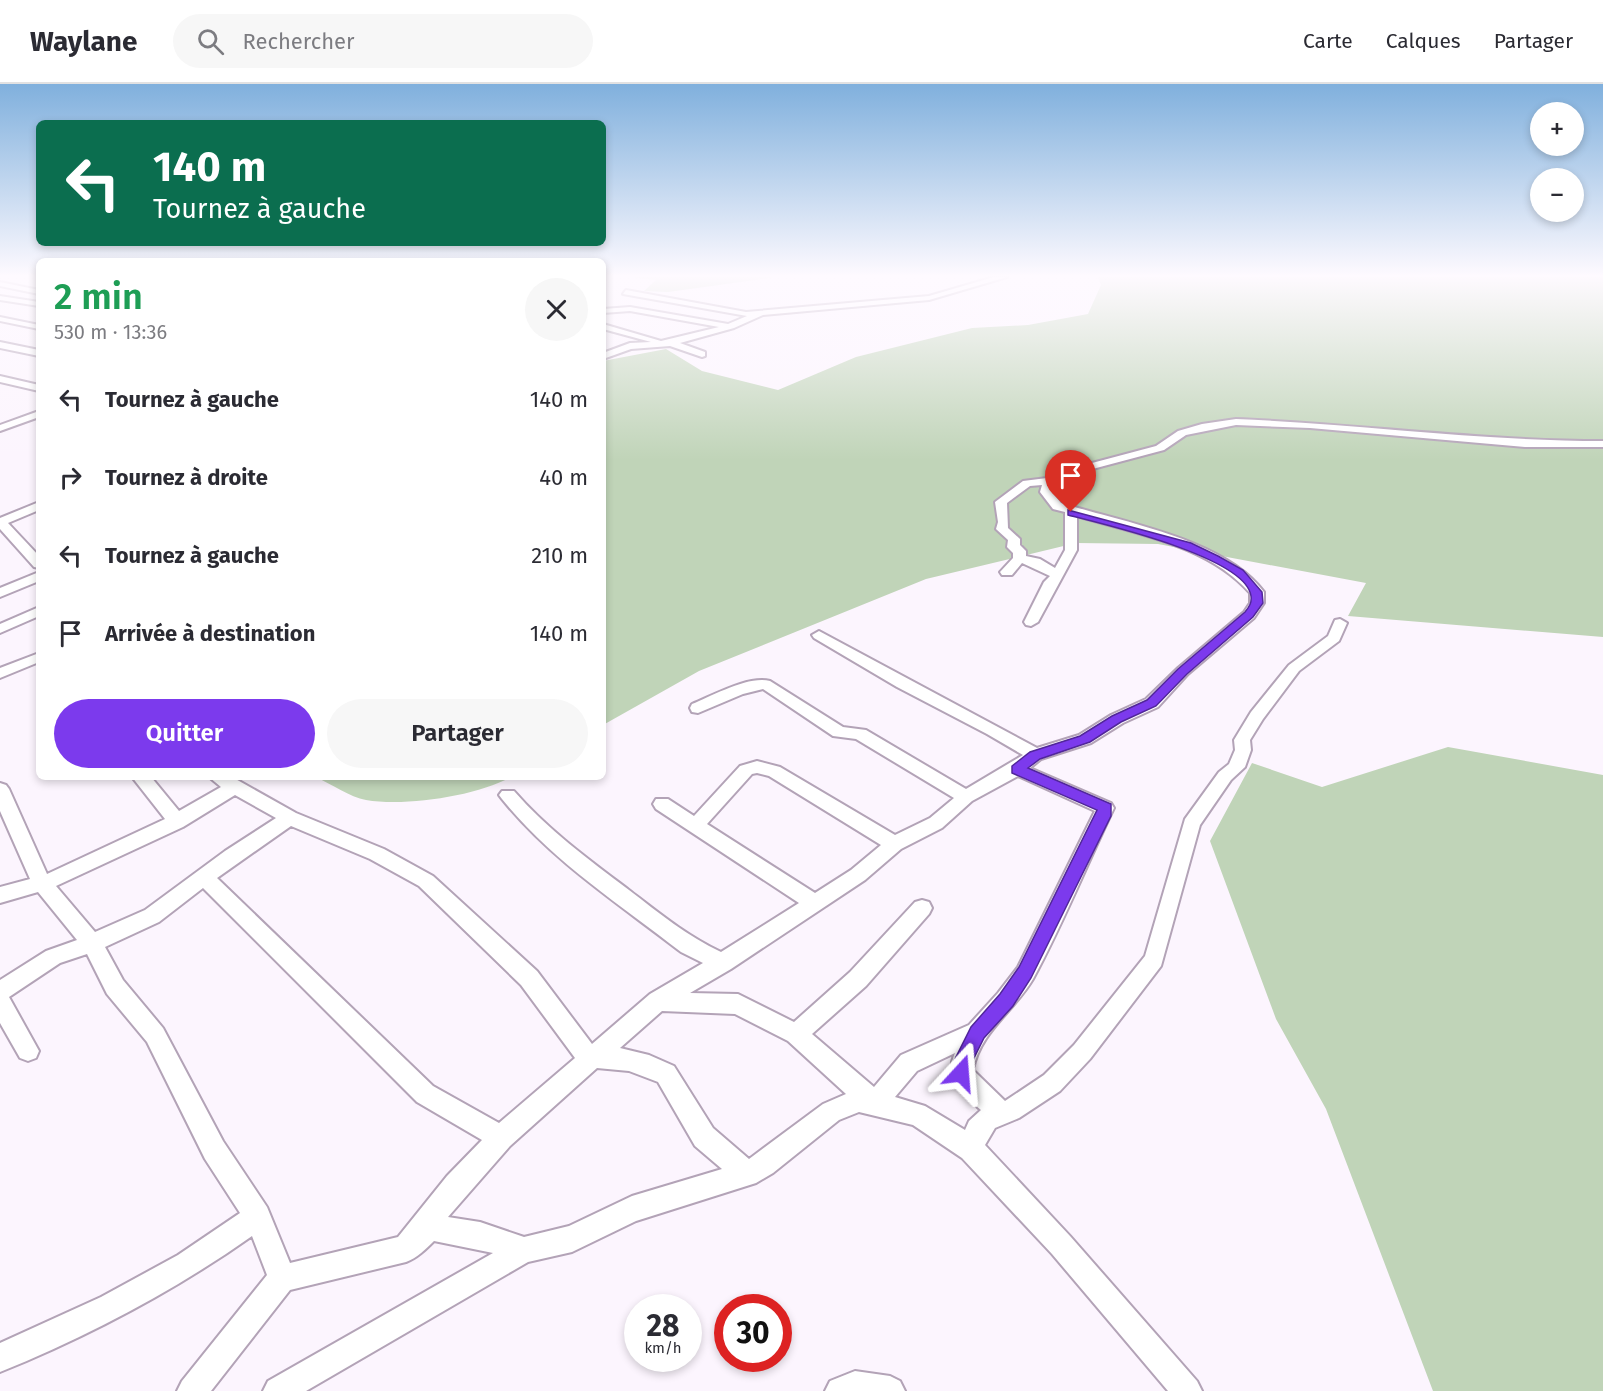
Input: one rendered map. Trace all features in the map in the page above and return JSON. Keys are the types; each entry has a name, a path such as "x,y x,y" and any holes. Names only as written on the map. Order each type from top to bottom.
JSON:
{"street":[{"path":"651,338 702,354"},
{"path":"667,342 676,338"},
{"path":"606,355 630,346 690,338"},
{"path":"0,345 36,352"},
{"path":"0,379 36,387"},
{"path":"0,428 36,415"},
{"path":"0,417 26,418 36,421"},
{"path":"1007,572 1019,559 1020,551 1012,547 1014,539 1002,529 1004,522 1001,502 1027,483 1049,481 1081,469 1160,448 1182,433 1198,428 1236,422 1310,425 1525,444 1603,444"},
{"path":"406,1249 456,1185 501,1137 658,1000 724,963 858,875 894,844 936,823 966,797 1017,769 1035,755 1085,739 1117,719 1152,703 1183,671 1249,615 1257,603 1257,592 1239,572 1214,558 1176,542 1057,506 1049,499 1046,492 1049,481"},
{"path":"36,507 0,522 36,561"},
{"path":"1031,622 1051,582 1071,550 1071,512"},
{"path":"0,545 36,540"},
{"path":"1019,559 1035,562 1058,574"},
{"path":"0,593 36,577"},
{"path":"0,629 36,612"},
{"path":"971,1149 978,1129 986,1120 1011,1110 1052,1083 1082,1052 1154,960 1191,824 1225,776 1236,767 1243,750 1242,740 1257,716 1294,668 1334,638 1340,623"},
{"path":"819,635 903,684 993,729 1035,755"},
{"path":"0,673 36,658"},
{"path":"698,708 738,690 765,684 839,732 860,734 966,797"},
{"path":"695,826 747,770 757,767 774,771 894,844"},
{"path":"1002,1114 974,1089 961,1073 963,1061 977,1032 1006,1000 1025,973 1104,816 1105,808 1017,769"},
{"path":"143,780 177,822"},
{"path":"0,895 13,889 42,883 177,822 226,782 290,818 376,854 426,882 529,978 589,1058"},
{"path":"0,789 28,858 42,883 92,943 115,987 155,1035 214,1150 258,1216 282,1278"},
{"path":"507,795 533,825 556,845 688,946 724,963"},
{"path":"662,804 814,903"},
{"path":"0,991 53,957 92,943 152,916 290,818"},
{"path":"204,877 425,1094 501,1137"},
{"path":"796,1035 858,979 922,908"},
{"path":"658,1000 738,1004 796,1035 875,1104"},
{"path":"0,1002 28,1051"},
{"path":"875,1104 909,1063 977,1032"},
{"path":"589,1058 612,1057 657,1068 666,1074 704,1137 747,1174"},
{"path":"278,1391 524,1250 572,1239 632,1209 747,1174 764,1164 831,1112 858,1100 917,1114 971,1149 1061,1245 1187,1391"},
{"path":"0,1358 120,1302 188,1265 258,1216"},
{"path":"192,1391 282,1278 406,1249 430,1227 480,1234 524,1250"},
{"path":"840,1391 855,1386 890,1391"}],"green space":[{"path":"932,338 1603,338 1603,637 1348,616 1366,583 1158,544 1076,543 926,579 699,671 606,723 606,360 666,349 702,371 778,390 856,357"},
{"path":"1448,747 1603,775 1603,1391 1433,1391 1326,1109 1276,1019 1210,841 1252,763 1322,787"},
{"path":"322,780 505,780 479,790 420,801 382,802 366,800"}],"route":[{"path":"961,1073 963,1061 977,1032 1006,1000 1025,973 1087,845 1104,816 1105,808 1017,769 1035,755 1085,739 1117,719 1152,703 1183,671 1249,615 1257,603 1257,592 1239,572 1214,558 1187,545 1071,512"}]}
